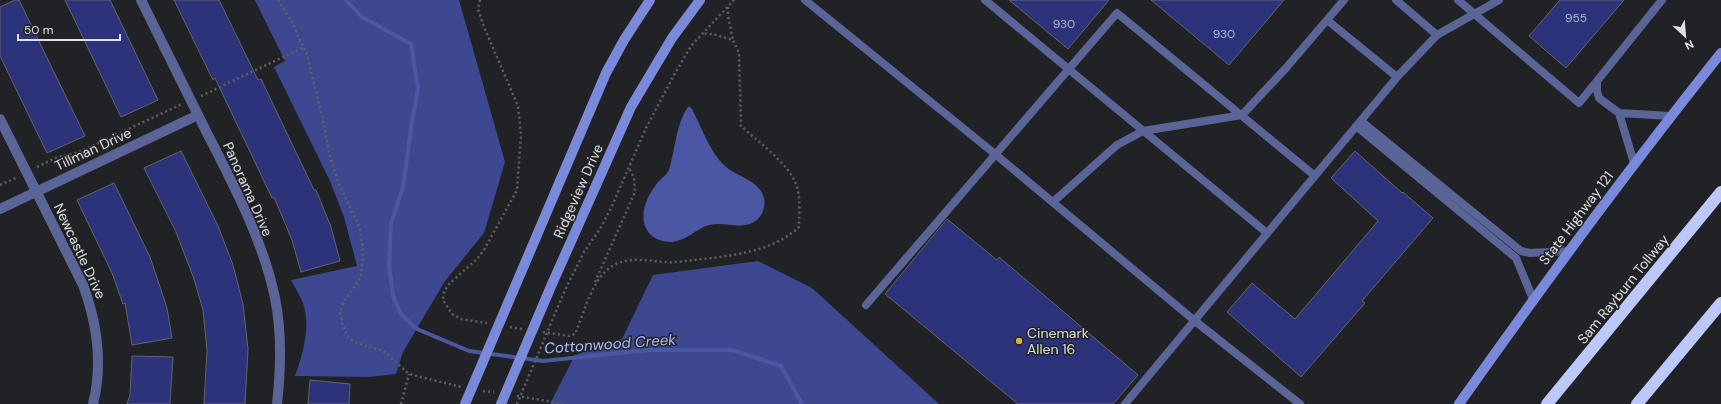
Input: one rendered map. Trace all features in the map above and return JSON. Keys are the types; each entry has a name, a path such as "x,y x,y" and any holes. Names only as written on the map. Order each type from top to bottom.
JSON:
{"highway":[{"name":"Sam Rayburn Tollway","path":"1548,404 1721,192"},
{"path":"1637,404 1721,303"}],"main road":[{"name":"Ridgeview Drive","path":"465,404 606,73 624,40 650,0"},
{"name":"Ridgeview Drive","path":"501,404 552,284 631,107 672,38 700,0"},
{"name":"State Highway 121","path":"1459,404 1533,299 1634,163 1721,53"}],"street":[{"name":"Panorama Drive","path":"141,0 235,188 262,256 275,298 280,337 277,404"},
{"name":"Tillman Drive","path":"0,209 198,115"},
{"name":"Newcastle Drive","path":"0,119 83,285 92,309 98,342 98,373 93,404"}],"lane":[{"path":"805,0 995,154 1195,321 1300,404"},
{"path":"985,0 1267,233"},
{"path":"1053,202 1117,146 1143,131 1242,115 1286,68 1344,0"},
{"path":"1396,0 1437,35"},
{"path":"1458,0 1579,103 1606,68 1660,5 1662,0"},
{"path":"1125,404 1397,77 1437,35 1499,0"},
{"path":"866,305 1117,13 1315,176"},
{"path":"1327,20 1397,77"},
{"path":"1597,81 1599,98 1619,113 1671,116"},
{"path":"1619,113 1634,163"},
{"path":"1359,123 1521,251 1530,253 1569,251"},
{"path":"1359,123 1516,258 1533,299"}],"path":[{"path":"278,0 292,22 307,55 323,120 330,157 339,184 360,228 363,251 361,277 345,300 340,311 342,323 347,336 354,342 383,351 409,374 465,388"},
{"path":"480,0 478,9 484,27 518,106 521,135 517,190 478,259 448,286 444,292 443,300 452,314 461,319 492,324"},
{"path":"517,404 565,290 584,252 600,229 612,206 646,128 674,75 691,46 734,0"},
{"path":"594,286 607,270 622,261 637,259 668,262 739,255 769,246 789,236 799,227 796,184 791,174 741,126 739,53 733,40 728,16 728,7"},
{"path":"702,33 733,40"},
{"path":"0,186 54,158 79,152 173,107 191,101 304,48"},
{"path":"538,331 569,336 575,334 634,192 634,178 629,168"},
{"path":"507,326 523,329"},
{"path":"400,404 409,374"},
{"path":"481,390 496,393"},
{"path":"512,395 566,404"}],"shaded area":[{"path":"255,0 459,0 505,162 484,233 445,281 403,352 396,374 368,377 295,376 305,340 306,321 303,303 291,280 357,266 344,217 330,181 274,67 285,61"},
{"path":"689,106 719,160 729,169 753,183 762,192 764,198 764,208 761,215 754,222 749,224 709,225 676,241 671,242 659,240 651,235 645,227 645,206 651,192 669,170 682,117"},
{"path":"758,261 812,288 939,404 550,404 575,355 622,339 653,275"}],"building":[{"path":"15,0 19,0 85,136 47,153 0,56 0,7"},
{"path":"65,0 110,0 158,100 121,117"},
{"path":"174,0 219,0 258,80 261,79 314,190 316,190 331,227 340,261 301,272 292,240 274,197 272,198 215,78 213,80"},
{"path":"1009,0 1109,0 1068,49"},
{"path":"1151,0 1284,0 1229,65"},
{"path":"1560,0 1624,0 1566,68 1529,36"},
{"path":"181,151 218,226 233,265 243,304 248,349 245,404 204,404 207,350 203,310 194,279 176,232 144,168"},
{"path":"1355,151 1402,193 1403,192 1433,218 1362,301 1365,303 1301,377 1227,312 1252,283 1295,319 1378,221 1331,178"},
{"path":"114,183 150,257 167,308 172,338 132,345 125,303 123,304 112,273 77,200"},
{"name":"Cinemark Allen 16","path":"947,219 997,260 999,257 1138,375 1113,404 1018,404 885,294"},
{"path":"132,356 173,357 170,404 127,404 130,395"},
{"path":"310,380 350,384 349,404 308,404"}],"waterway":[{"name":"Cottonwood Creek","path":"346,0 362,17 411,44 418,89 403,187 391,224 389,265 393,296 401,314 417,329 469,351 543,361 648,350 732,350 781,366 802,404"}],"place":[{"name":"Cinemark Allen 16","path":"1019,341"}]}
